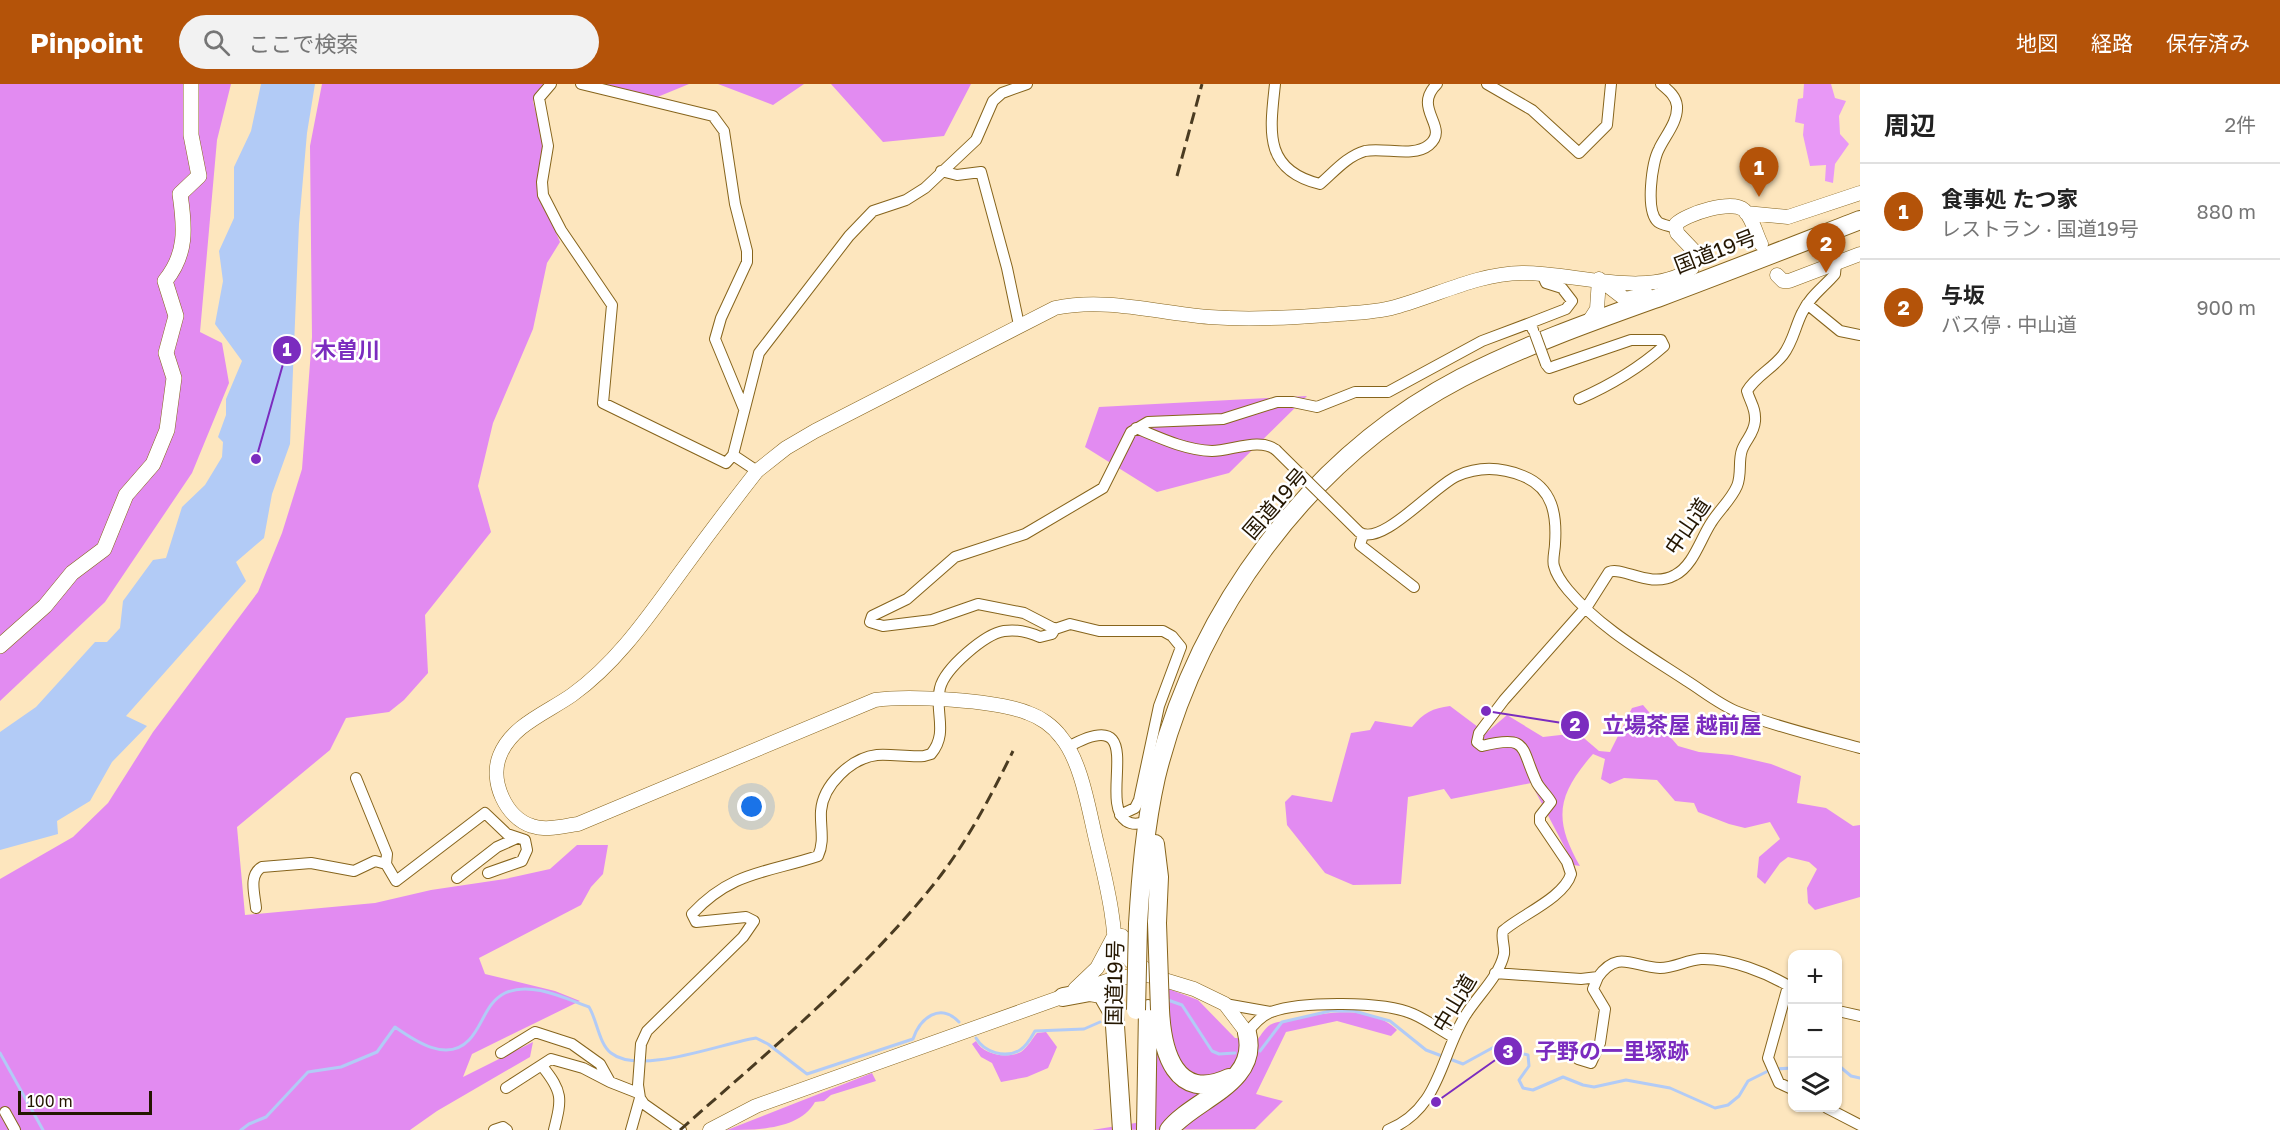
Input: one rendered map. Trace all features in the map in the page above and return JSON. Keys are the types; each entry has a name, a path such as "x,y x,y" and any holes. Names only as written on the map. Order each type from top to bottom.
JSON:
{"highway":[{"name":"国道19号","path":"1146,1130 1148,820 1165,745 1193,668 1242,579 1271,538 1298,507 1356,450 1431,396 1493,363 1588,323 1860,220"},
{"name":"国道19号","path":"1148,924 1155,844 1177,748 1190,708 1220,640 1246,593 1285,539 1344,476 1400,429 1486,378 1589,335 1860,231"},
{"path":"1115,978 1115,1018 1122,1130"},
{"path":"1063,997 1090,992 1102,994 1115,1018"},
{"name":"国道19号","path":"1134,1130 1148,1010"},
{"path":"1148,1010 1178,1075 1203,1086 1236,1075"},
{"path":"1169,1130 1215,1095 1236,1075 1246,1062 1249,1048 1247,1033"}],"main road":[{"path":"0,646 45,606 72,573 104,549 126,495 153,464 167,430 174,378 166,353 176,316 165,281 178,265 183,232 180,194 199,176 190,135 190,84"}],"street":[{"path":"551,84 539,98 548,146 542,182 543,195 561,230 612,305 603,403 726,463 733,455 739,441 744,410 759,353 849,236 873,211 906,200 925,188 976,140 993,101 1002,93 1027,84"},
{"path":"581,84 713,116 724,131 747,262 721,318 715,339 744,410"},
{"path":"1275,84 1270,136 1274,152 1292,173 1320,184 1349,159 1362,152 1379,149 1409,151 1426,148 1436,139 1438,132 1426,102 1430,91 1437,84"},
{"path":"1487,84 1532,110 1579,153 1606,125 1611,84"},
{"path":"1115,978 1115,927 1082,785 1068,747 1051,726 1028,712 1005,706 939,699 895,697 875,700 578,825 534,827 520,821 502,797 498,777 500,754 513,736 598,674 626,644 757,471 786,448 815,431 931,374 1019,325 1055,308 1095,303 1209,317 1253,319 1327,315 1394,308 1480,277 1524,273 1646,283 1689,271 1695,263 1696,253 1680,238 1675,228 1658,222 1652,214 1652,168 1658,151 1672,127 1677,108 1674,97 1661,84"},
{"path":"941,171 957,175 981,172 1007,268 1019,325"},
{"path":"1675,228 1680,221 1717,207 1733,206 1746,213 1788,217 1860,193"},
{"path":"1746,213 1761,244"},
{"path":"1777,275 1783,281 1789,281 1860,254"},
{"name":"中山道","path":"1388,1130 1408,1120 1415,1113 1441,1076 1453,1037 1495,973 1504,952 1503,931 1534,912 1566,884 1571,871 1540,822 1540,816 1551,802 1537,781 1527,754 1517,744 1504,740 1482,746 1477,742 1479,733 1504,700 1586,608 1611,571 1655,580 1675,575 1687,565 1710,524 1737,487 1742,472 1742,448 1750,438 1755,421 1754,405 1747,391 1753,381 1788,349 1808,304 1835,274 1836,264"},
{"path":"1055,629 1023,613 978,604 932,620 883,626 872,624 869,619 907,599 955,557 1025,534 1103,488 1121,446 1136,428 1148,422 1223,419 1277,402 1293,402 1317,407 1355,392 1388,392 1482,341 1533,328 1566,309 1572,301 1562,288 1546,283 1542,274"},
{"path":"1599,279 1625,299 1653,293 1662,296"},
{"path":"1588,323 1597,309 1599,279"},
{"path":"1808,304 1840,331 1860,335"},
{"path":"1533,328 1546,364 1550,368 1631,340 1661,340 1664,346 1642,366 1611,385 1579,399"},
{"path":"1136,428 1173,444 1212,451 1264,445 1276,450 1361,533 1372,536 1384,531 1445,482 1458,475 1486,468 1505,470 1526,477 1542,488 1552,503 1557,521 1554,566 1569,591 1626,642 1737,712 1860,748"},
{"path":"733,455 757,471"},
{"path":"1361,533 1360,545 1414,587"},
{"path":"631,1130 639,1096 641,1044 647,1031 743,937 754,921 746,917 696,922 692,914 711,897 752,873 818,856 822,846 821,810 828,786 852,766 869,757 931,754 940,738 939,699 945,675 957,662 993,634 1015,630 1040,637 1052,634 1055,629 1070,624 1099,631 1163,630 1172,636 1181,647 1159,706 1139,800 1135,808 1120,815"},
{"path":"1068,747 1087,737 1097,735 1108,738 1114,743 1119,756 1116,806 1120,815 1133,824 1148,820"},
{"path":"356,778 387,854 386,864 396,881 485,813 507,834 521,839 527,850 522,861 488,873"},
{"path":"457,878 497,847 521,839 534,827"},
{"path":"256,908 253,879 256,870 262,867 311,863 354,871 375,861 386,864"},
{"path":"1115,927 1120,927 1124,951 1132,965 1166,974 1178,983"},
{"path":"1063,997 1081,986 1097,969 1115,927"},
{"path":"1578,1059 1591,1063 1600,1042 1605,1009 1593,988 1603,970 1620,960 1663,968 1702,959 1743,967 1788,986"},
{"path":"1495,973 1581,979 1598,977"},
{"path":"710,1130 756,1106 1115,978 1148,975 1178,983 1225,1004 1270,1012 1329,1003 1394,1008 1412,1013 1453,1037"},
{"path":"1788,993 1768,1053 1774,1076 1779,1083 1788,1087"},
{"path":"1225,1004 1247,1033 1258,1020 1270,1012"},
{"path":"1842,1012 1860,1016"},
{"path":"501,1053 535,1032 572,1044 600,1064 610,1082"},
{"path":"506,1088 552,1059 583,1068 639,1096 644,1104 681,1130"},
{"path":"542,1066 556,1083 561,1099 554,1130"},
{"path":"5,1112 15,1130"},
{"path":"1836,1112 1860,1125"},
{"path":"494,1130 503,1127 507,1130"}],"shaded area":[{"path":"0,84 231,84 217,140 200,332 222,343 229,383 192,473 105,602 0,701"},
{"path":"322,84 555,84 533,101 545,149 537,187 560,242 547,263 533,329 493,423 478,486 491,532 425,615 428,673 404,700 389,712 346,718 330,750 237,827 245,915 375,903 431,890 505,879 550,869 577,845 608,845 603,874 591,887 581,905 479,958 485,974 555,991 580,1001 472,1054 463,1077 533,1042 530,1057 437,1111 410,1130 0,1130 0,879 73,837 108,803 153,732 258,592 282,533 302,469 312,337 310,146"},
{"path":"604,84 689,84 655,98"},
{"path":"718,84 804,84 773,105"},
{"path":"831,84 971,84 944,136 883,142"},
{"path":"1804,84 1831,84 1835,98 1846,101 1839,116 1840,134 1849,144 1835,164 1833,183 1825,181 1826,165 1810,166 1803,135 1804,124 1795,122 1798,99 1803,98"},
{"path":"1307,396 1229,473 1157,492 1085,447 1099,407"},
{"path":"1643,705 1678,746 1699,752 1732,755 1771,764 1801,776 1797,803 1826,808 1853,826 1860,825 1860,897 1815,910 1808,903 1807,888 1817,869 1809,862 1788,857 1780,863 1765,884 1757,877 1759,857 1780,839 1770,822 1745,828 1729,824 1698,812 1694,803 1675,801 1657,780 1624,778 1610,784 1601,779 1605,759 1593,754 1572,782 1563,808 1566,834 1580,866 1574,865 1531,783 1451,799 1444,789 1408,797 1401,884 1353,885 1325,873 1287,825 1285,802 1292,795 1332,802 1351,733 1370,730 1375,721 1412,727 1429,712 1450,706 1486,733 1507,715 1543,737 1578,733 1599,751 1610,752 1632,708"},
{"path":"1169,989 1198,1000 1235,1038 1258,1039 1267,1027 1275,1023 1347,1012 1374,1016 1397,1030 1391,1036 1337,1021 1286,1032 1256,1094 1283,1101 1255,1129 1092,1130 1154,1120 1155,1046 1169,1043"},
{"path":"1046,1032 1057,1047 1048,1068 1027,1077 1001,1082 992,1063 981,1057 972,1044 976,1041 984,1050 996,1054 1016,1054 1028,1045 1037,1033"},
{"path":"872,1073 876,1081 831,1095 824,1101 815,1102 799,1118 788,1123 763,1129 727,1130"}],"water":[{"path":"261,84 315,84 307,133 299,224 290,444 272,494 264,538 236,562 246,581 126,716 147,726 112,762 90,801 57,821 58,834 0,850 0,732 36,707 95,642 107,642 120,628 123,601 153,560 166,558 182,507 205,485 222,457 223,442 218,437 226,415 226,399 242,361 215,324 223,281 219,251 234,218 234,167 251,131"}],"waterway":[{"path":"241,1130 266,1117 308,1072 341,1067 377,1052 395,1027 431,1047 441,1050 460,1047 474,1034 498,997 515,990 547,992 589,1007 607,1049 624,1059 661,1060 756,1038 768,1044 807,1074 913,1039 920,1025 931,1015 945,1013 959,1022"},
{"path":"1165,999 1182,1005 1212,1051 1219,1054 1235,1053"},
{"path":"1260,1051 1282,1022 1330,1011 1354,1011 1390,1021 1426,1050 1463,1064 1494,1047 1528,1055 1529,1066 1519,1080 1523,1088 1533,1090 1563,1077 1594,1087 1626,1080 1670,1088 1715,1108 1728,1105 1739,1096 1748,1081 1770,1070"},
{"path":"976,1038 989,1050 1008,1054 1022,1048 1029,1042 1035,1031 1084,1029 1100,1022"},
{"path":"0,1053 43,1130"},
{"path":"1776,1069 1788,1068"},
{"path":"1842,1068 1851,1076 1860,1078"}],"railway":[{"path":"1177,176 1202,84"},
{"path":"680,1130 844,982 905,918 957,853 1013,751"}],"place":[{"name":"食事処 たつ家","path":"1759,197"},
{"name":"与坂","path":"1826,273"},
{"name":"木曽川","path":"256,459"},
{"name":"立場茶屋 越前屋","path":"1486,711"},
{"name":"子野の一里塚跡","path":"1436,1102"}]}
